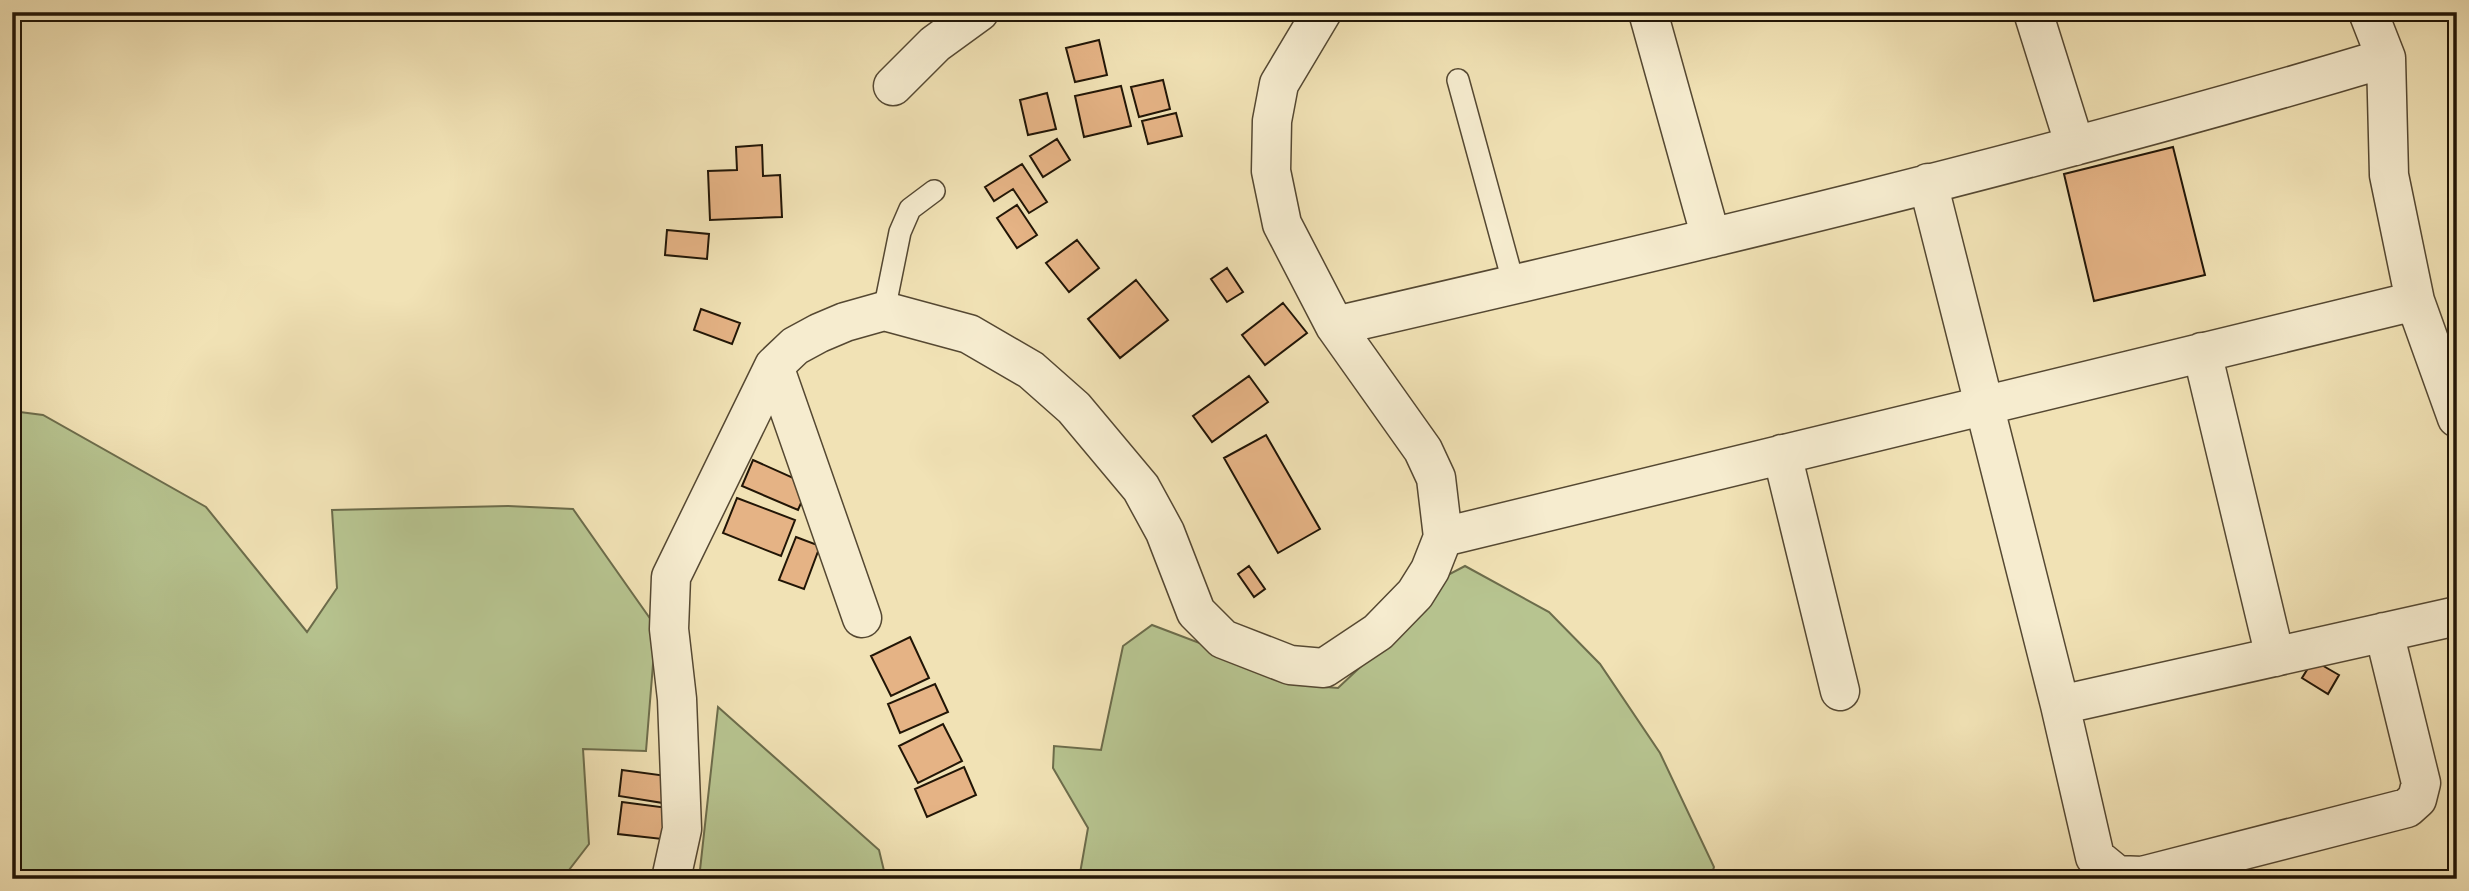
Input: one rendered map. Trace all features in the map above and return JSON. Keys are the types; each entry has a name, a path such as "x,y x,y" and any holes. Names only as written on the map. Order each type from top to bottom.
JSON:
{"street":[{"path":"893,86 934,44 979,12"},
{"path":"671,879 682,828 677,699 669,629 671,577 774,366 795,346 845,322 884,312 969,334 1031,370 1074,408 1141,488 1165,532 1196,612 1223,639 1290,664 1324,668 1378,632 1415,594 1430,570 1443,537 1436,478 1423,450 1335,327 1282,224 1270,171 1272,121 1279,84 1322,12"},
{"path":"1648,12 1711,238"},
{"path":"2033,12 2075,146"},
{"path":"2368,12 2386,58 2389,175 2414,301 2457,418"},
{"path":"1335,327 1711,238 2075,146 2386,58"},
{"path":"1928,183 2060,705 2095,857 2116,875 2142,876 2216,869 2407,808 2417,799 2421,783 2384,632"},
{"path":"1443,537 2414,301"},
{"path":"2202,352 2275,657"},
{"path":"774,366 862,618"},
{"path":"1782,454 1840,691"},
{"path":"2060,705 2457,616"}],"lane":[{"path":"1458,80 1514,285"},
{"path":"884,312 900,232 911,209 934,191"}],"green space":[{"path":"12,411 43,415 206,507 307,632 337,588 332,510 508,506 573,509 656,627 646,751 583,749 589,844 562,879 12,879"},
{"path":"1465,566 1549,612 1600,664 1660,753 1714,867 1710,879 1079,879 1088,828 1053,768 1054,746 1101,750 1123,646 1152,625 1313,686 1338,688 1372,656 1442,578"},
{"path":"718,707 879,850 886,879 699,879"}],"building":[{"path":"1099,40 1107,75 1075,82 1066,48"},
{"path":"1163,80 1170,109 1139,117 1131,87"},
{"path":"1121,86 1131,126 1084,137 1075,96"},
{"path":"1047,93 1056,129 1028,135 1020,100"},
{"path":"1176,113 1182,136 1148,144 1142,121"},
{"path":"1057,139 1070,160 1043,177 1030,156"},
{"path":"762,145 763,176 780,175 782,217 710,220 708,171 737,170 736,147"},
{"path":"2173,147 2205,275 2094,301 2064,174"},
{"path":"1022,164 1047,202 1029,213 1013,189 994,201 985,187"},
{"path":"1017,205 1037,235 1017,248 997,218"},
{"path":"667,230 709,234 707,259 665,255"},
{"path":"1077,240 1099,268 1069,292 1046,263"},
{"path":"1227,268 1243,292 1227,302 1211,279"},
{"path":"1136,280 1168,320 1120,358 1088,319"},
{"path":"1283,303 1307,333 1265,365 1242,335"},
{"path":"701,309 740,323 732,344 694,330"},
{"path":"1249,376 1268,402 1212,442 1193,416"},
{"path":"1266,435 1320,529 1278,553 1224,458"},
{"path":"753,460 809,485 798,510 742,486"},
{"path":"737,498 795,520 781,556 723,533"},
{"path":"796,537 820,546 804,589 779,580"},
{"path":"1249,566 1265,589 1254,597 1238,574"},
{"path":"910,637 929,678 891,696 871,656"},
{"path":"2313,660 2339,675 2328,694 2302,678"},
{"path":"935,684 948,712 900,733 888,704"},
{"path":"943,724 962,761 918,783 899,746"},
{"path":"964,767 976,795 927,817 915,789"},
{"path":"622,770 667,776 663,803 619,796"},
{"path":"622,802 676,809 671,840 618,834"}]}
